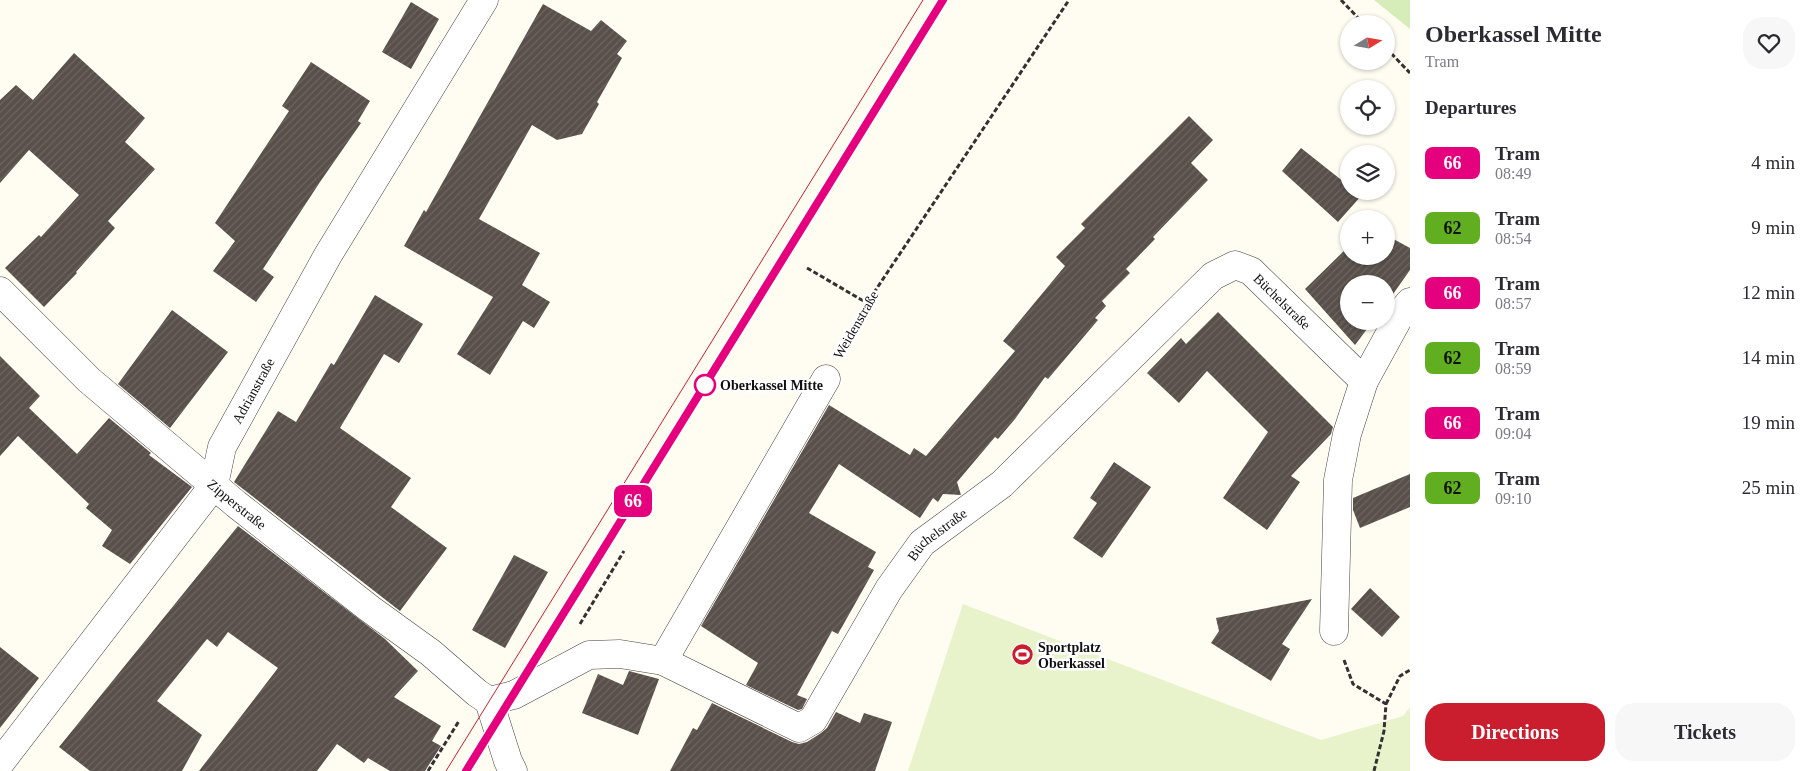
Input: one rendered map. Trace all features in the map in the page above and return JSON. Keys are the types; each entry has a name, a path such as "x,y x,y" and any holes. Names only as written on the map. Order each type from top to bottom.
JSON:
{"street":[{"name":"Adrianstraße","path":"0,763 214,485 222,447 328,255 484,0"},
{"name":"Büchelstraße","path":"483,697 514,695 589,655 620,654 663,661 799,728 814,720 890,589 922,543 1002,484 1213,276 1235,265 1251,271 1364,381"},
{"name":"Zipperstraße","path":"0,291 89,380 236,504 370,609 431,653 483,697"},
{"path":"1334,631 1338,480 1347,434 1364,381 1403,310 1410,302"},
{"path":"663,661 826,379"},
{"path":"483,697 513,771"}],"path":[{"name":"Weidenstraße","path":"826,379 867,303 1069,0"},
{"path":"1341,0 1355,15"},
{"path":"1395,57 1410,73"},
{"path":"807,268 867,303"},
{"path":"567,666 568,645 624,552"},
{"path":"1334,631 1353,684 1386,704"},
{"path":"1374,771 1384,731 1386,704 1400,676 1410,670"},
{"path":"428,771 483,697"}],"green space":[{"path":"1374,0 1410,0 1410,29"},
{"name":"Sportplatz Oberkassel","path":"963,604 1321,740 1403,716 1410,707 1410,771 908,771"}],"building":[{"path":"411,2 439,19 411,69 382,52"},
{"path":"543,4 591,31 601,20 627,41 617,54 622,58 597,102 599,104 582,134 557,140 532,125 479,219 540,253 522,285 550,302 534,328 523,321 490,375 457,354 493,297 404,246 424,210 426,212"},
{"path":"74,53 145,118 125,142 155,169 108,221 115,228 77,273 44,307 5,268 39,235 41,237 79,195 29,150 0,183 0,100 16,85 33,100"},
{"path":"311,62 370,101 358,121 361,123 263,269 274,277 256,302 213,271 235,241 215,223 289,111 282,106"},
{"path":"1189,116 1213,140 1191,163 1208,180 1153,237 1155,239 1126,269 1130,273 1102,301 1106,306 1095,318 1098,320 1048,379 1045,377 998,439 995,437 957,482 961,495 943,494 938,502 933,498 920,518 839,464 809,513 876,552 868,567 874,570 838,634 832,631 797,695 807,699 802,709 798,710 746,685 758,663 701,626 829,405 910,455 914,448 926,456 1015,351 1003,341 1065,266 1056,257 1085,228 1081,224"},
{"path":"1301,148 1340,179 1340,200 1357,200 1349,210 1340,210 1340,220 1338,222 1282,171"},
{"path":"1395,240 1410,248 1410,270 1395,291 1395,275 1340,275 1340,328 1305,289 1340,255 1340,265 1395,265"},
{"path":"375,295 423,324 399,363 384,354 340,428 411,478 391,507 447,548 400,611 234,482 278,411 296,422 331,363 334,365"},
{"path":"172,310 228,352 170,428 118,384"},
{"path":"1218,312 1333,427 1331,434 1291,476 1300,482 1267,530 1223,498 1268,432 1207,371 1179,403 1147,373 1181,338 1186,344"},
{"path":"1342,330 1366,330 1355,345"},
{"path":"0,356 40,396 29,408 77,454 109,418 151,453 149,455 192,487 130,564 102,546 112,530 86,508 89,504 18,436 0,456"},
{"path":"1114,462 1151,487 1102,558 1073,538 1097,503 1090,498"},
{"path":"1410,474 1410,507 1360,528 1353,510 1353,498"},
{"path":"238,526 385,639 418,671 394,697 441,726 432,741 441,746 425,771 390,771 368,758 364,763 337,744 317,771 199,771 278,668 228,632 217,647 207,639 157,701 202,735 182,771 90,771 59,747"},
{"path":"514,555 548,572 505,648 472,630"},
{"path":"1370,588 1400,617 1382,637 1351,609"},
{"path":"1312,599 1282,644 1290,649 1271,681 1211,643 1219,631 1216,618"},
{"path":"0,647 39,678 0,728"},
{"path":"629,671 659,679 638,735 582,713 598,674 623,685"},
{"path":"712,703 799,744 807,742 827,728 836,712 860,723 864,713 892,722 875,771 670,771 693,728 697,730"}],"tram line":[{"path":"446,771 923,0"},
{"path":"466,771 943,0"},
{"name":"66","path":"466,771 943,0"}],"place":[{"name":"Oberkassel Mitte","path":"705,385"},
{"name":"Sportplatz Oberkassel","path":"1022,655"}]}
